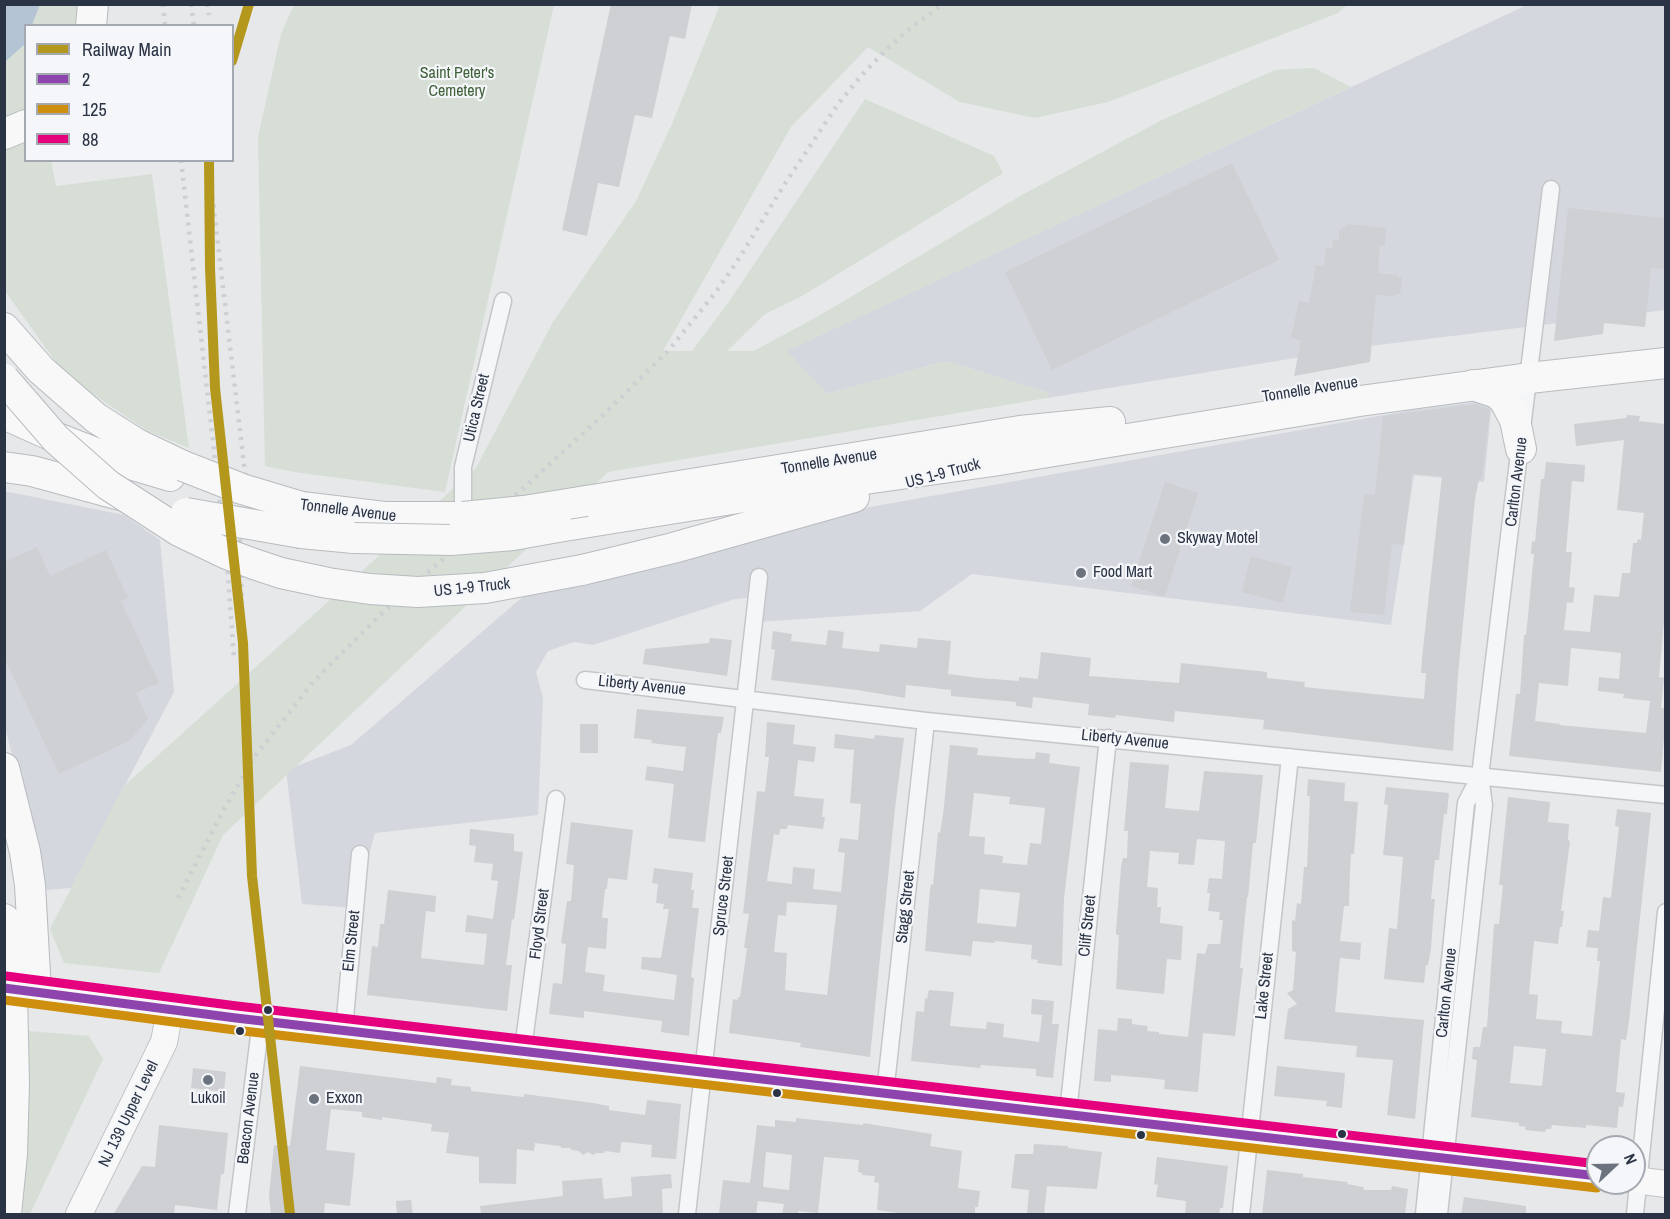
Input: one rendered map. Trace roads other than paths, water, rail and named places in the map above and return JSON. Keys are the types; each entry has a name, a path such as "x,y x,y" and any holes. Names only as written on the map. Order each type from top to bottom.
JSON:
{"highway":[{"path":"91,24 93,4"},
{"path":"4,134 24,126"},
{"path":"4,328 41,370 91,414 183,473"},
{"name":"Tonnelle Avenue","path":"4,467 60,478 186,513 302,520 451,540 513,535 1351,402 1473,386 1529,369 1665,345"},
{"name":"Tonnelle Avenue","path":"360,527 405,517 463,517 524,511 1020,431 1103,423 1345,384 1529,369 1665,363"},
{"name":"US 1-9 Truck","path":"4,378 61,444 108,485 179,531 254,564 328,583 370,589 418,592 485,588 582,570 673,548 993,460"},
{"path":"1473,386 1497,393 1504,399 1515,420 1521,448"},
{"path":"4,414 102,456 183,473 242,489 302,520"},
{"path":"4,768 25,852 29,878 33,926 23,990"},
{"path":"4,919 12,994 14,1044 13,1146 6,1215"}],"main road":[{"path":"23,990 170,1010 1586,1175"},
{"name":"NJ 139 Upper Level","path":"79,1215 164,1042 170,1010"},
{"path":"1646,1181 1665,1184"}],"street":[{"name":"Carlton Avenue","path":"1424,1215 1437,1156 1462,925 1466,802 1480,776 1551,189"},
{"name":"Utica Street","path":"463,517 463,467 502,301"},
{"name":"Spruce Street","path":"687,1215 759,577"},
{"name":"Liberty Avenue","path":"585,680 926,721 1665,795"},
{"name":"Stagg Street","path":"885,1093 926,721"},
{"name":"Cliff Street","path":"1068,1113 1108,738"},
{"name":"Lake Street","path":"1241,1215 1290,758"},
{"name":"Floyd Street","path":"523,1050 556,799"},
{"name":"Elm Street","path":"344,1029 360,854"},
{"path":"1641,1135 1665,912"},
{"name":"Beacon Avenue","path":"237,1215 261,1020"},
{"name":"Carlton Avenue","path":"1437,1156 1439,1215"},
{"path":"1635,1215 1636,1195"}],"water":[{"path":"5,4 39,5 32,24 24,24 24,45 5,62"}],"railway":[{"path":"163,4 165,24"},
{"path":"191,4 194,24"},
{"path":"207,4 209,15"},
{"path":"178,898 224,809 255,756 314,681 381,614 529,483 668,351 716,292 838,104 886,50 943,4"},
{"path":"181,162 228,575 234,659"},
{"path":"208,162 250,515"},
{"path":"239,512 243,643"}],"rail line":[{"name":"Main","path":"234,54 249,4"},
{"name":"Main","path":"209,162 210,268 215,388 243,643 252,876 290,1214"}],"place":[{"name":"Skyway Motel","path":"1165,539"},
{"name":"Food Mart","path":"1081,573"},
{"name":"Lukoil","path":"208,1080"},
{"name":"Exxon","path":"314,1099"}],"park label":[{"name":"Saint Peter's Cemetery","path":"457,83"}]}
